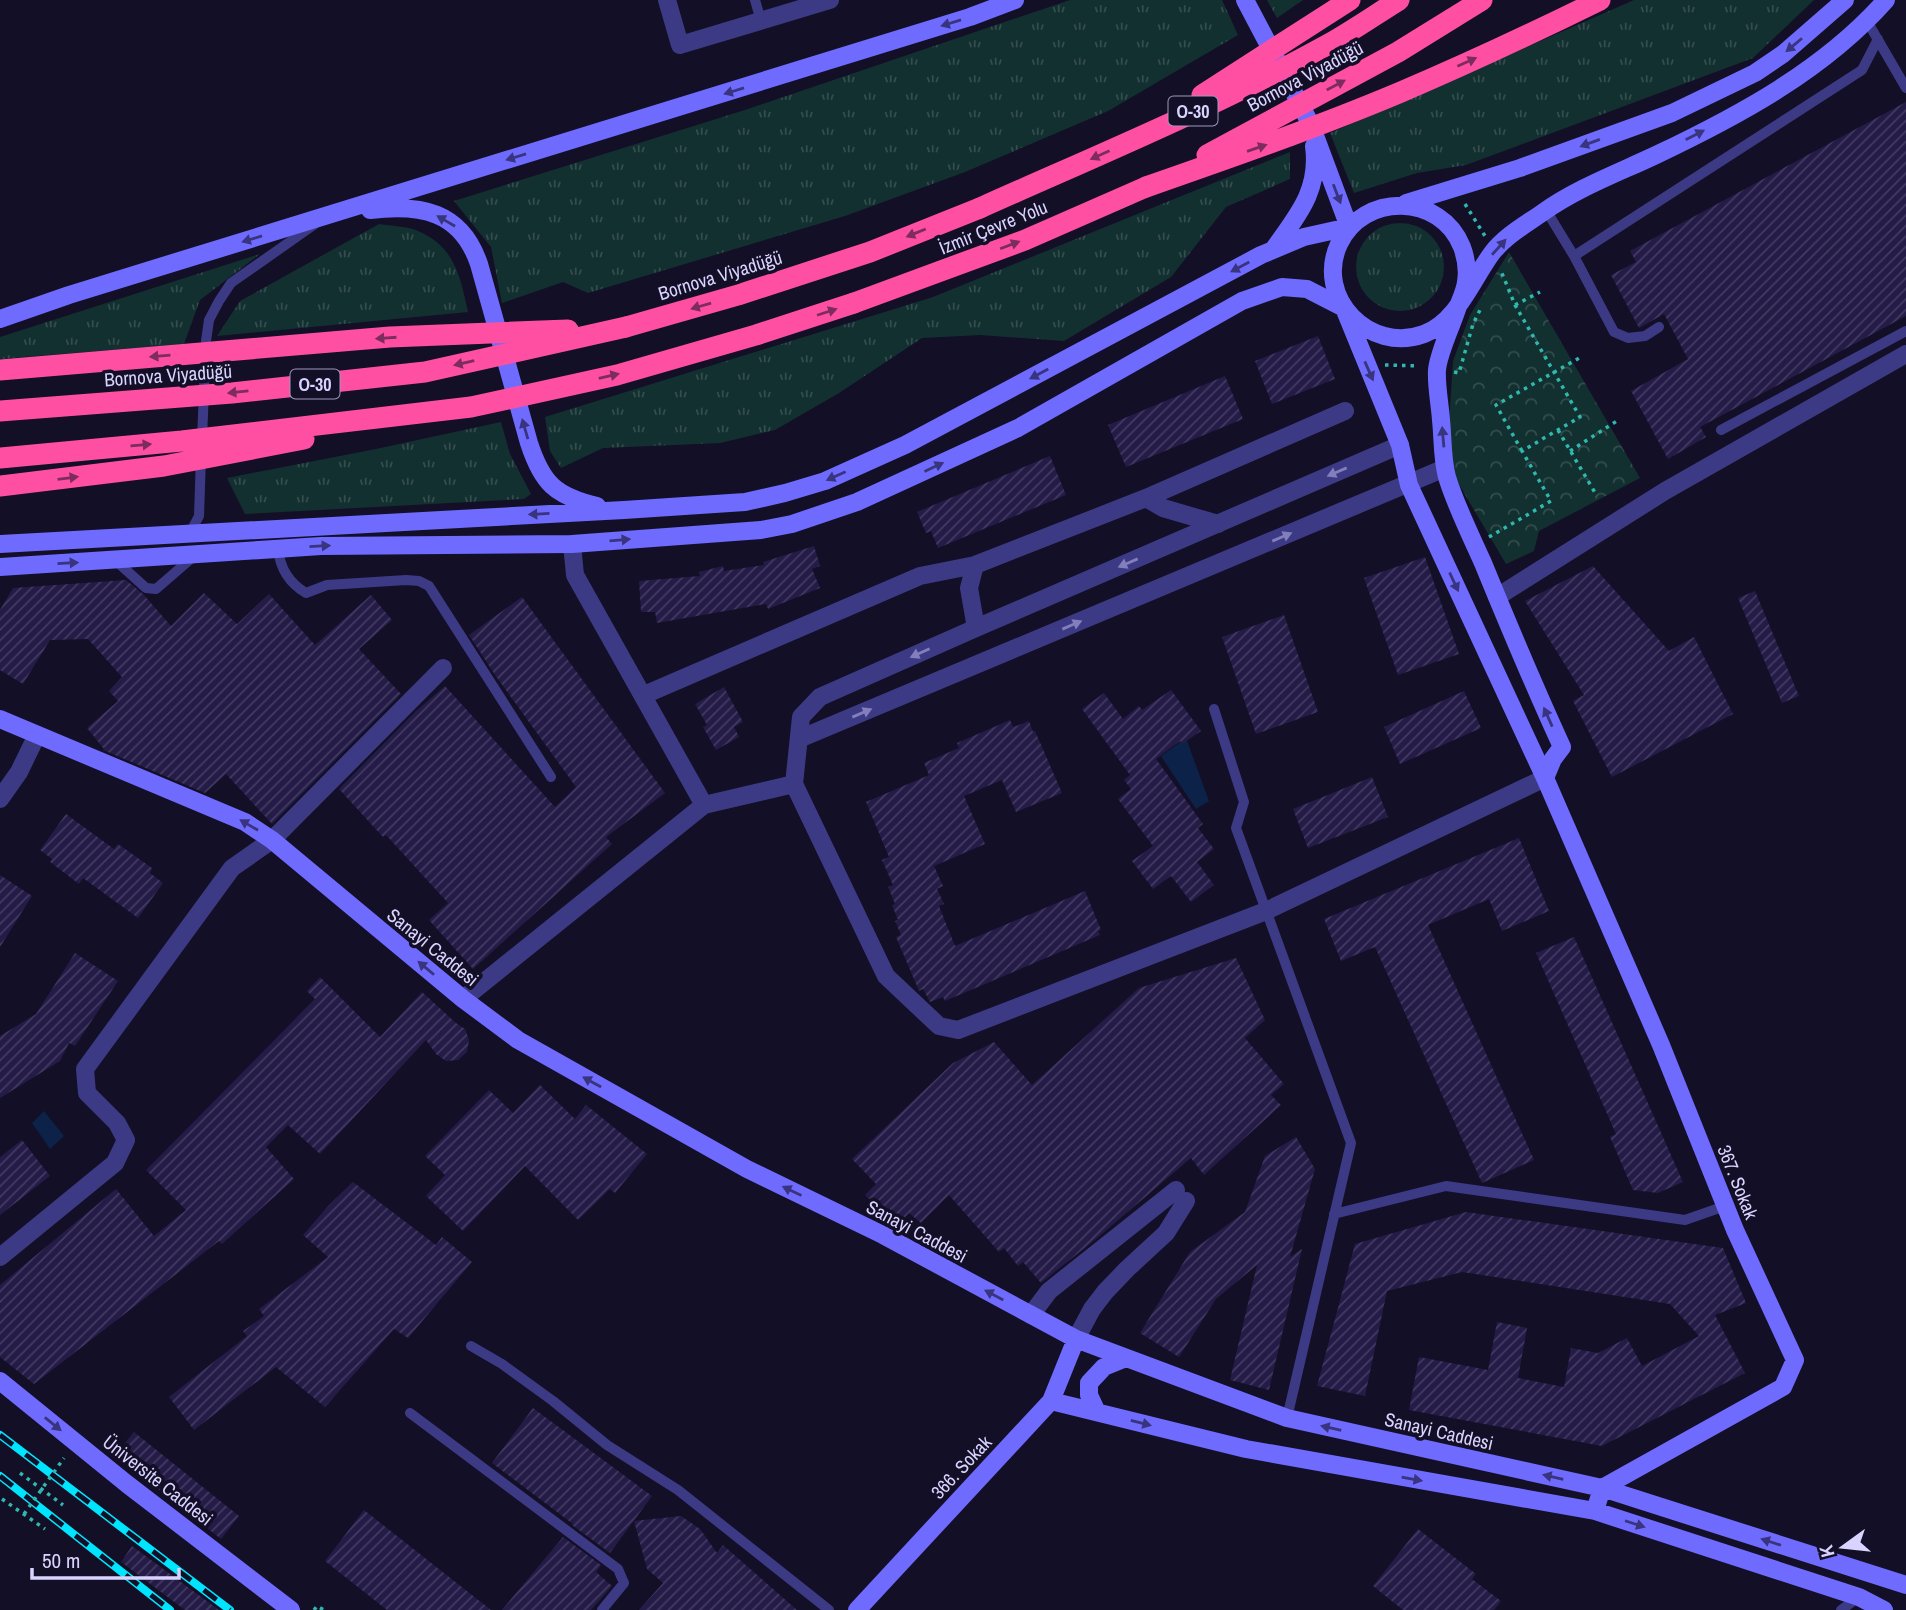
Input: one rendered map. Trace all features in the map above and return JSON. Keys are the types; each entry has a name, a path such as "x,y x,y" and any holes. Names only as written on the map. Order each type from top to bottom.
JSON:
{"highway":[{"path":"1131,141 1350,0"},
{"name":"Bornova Viyadüğü","path":"0,411 232,393 425,372 626,327 738,295 870,252 980,208 1131,141 1328,44 1399,0"},
{"name":"Bornova Viyadüğü","path":"1146,187 1398,52 1482,0"},
{"path":"1146,187 1273,142 1400,92 1528,36 1600,0"},
{"name":"İzmir Çevre Yolu","path":"471,407 617,375 756,335 854,303 1012,245 1146,187"},
{"path":"0,370 390,337 626,327"},
{"name":"O-30","path":"0,458 182,441 471,407"},
{"name":"O-30","path":"0,486 164,466 471,407"}],"street":[{"path":"667,0 680,45 831,0"},
{"path":"0,319 69,295 905,38 1015,0"},
{"path":"1245,0 1311,125 1349,227"},
{"path":"1845,0 1783,54 1755,73 1672,113 1456,188 1402,204 1382,206 1364,214 1349,227 1338,246 1333,267 1335,288 1344,308 1360,325 1380,336 1404,339 1426,333 1446,321 1494,251 1546,210 1562,199 1753,105 1811,68 1867,21 1886,0"},
{"path":"1272,251 1307,201 1314,177 1315,159 1311,125"},
{"path":"1400,445 820,697 801,717 794,784 886,976 939,1026 958,1030 1266,911 1545,778 1553,758 1562,747 1446,475 1437,368 1467,281 1466,259 1458,238 1444,220 1424,209 1402,204"},
{"path":"327,216 390,208 420,210 432,212 456,226 473,248 539,470 546,481 575,501 624,510"},
{"path":"0,544 624,510 746,502 786,493 825,481 905,445 1272,251 1304,237 1349,227"},
{"path":"0,567 321,546 572,544 761,530 792,524 857,502 1018,428 1242,301 1282,288 1307,289 1344,308"},
{"name":"367. Sokak","path":"1344,308 1400,445 1409,485 1545,778 1661,1045 1735,1230 1795,1360 1783,1387 1602,1488"},
{"path":"1497,597 1665,491 1906,354"},
{"path":"643,695 920,576 975,565 1146,498 1345,411"},
{"path":"799,739 1445,468"},
{"path":"1146,498 1163,508 1218,524"},
{"path":"572,544 575,575 704,805"},
{"path":"975,565 969,588 976,628"},
{"path":"0,1257 115,1163 126,1140 117,1123 87,1093 85,1069 232,868 272,840 443,668"},
{"name":"Sanayi Caddesi","path":"0,719 245,822 272,840 463,999 518,1040 747,1169 883,1235 1076,1339 1287,1418 1602,1488 1906,1585"},
{"path":"0,800 19,772 37,735"},
{"path":"463,999 704,805 794,784"},
{"path":"1031,1315 1049,1291 1181,1195 1166,1233 1105,1293 1092,1309 1076,1339"},
{"name":"366. Sokak","path":"857,1610 1051,1401 1076,1339"},
{"path":"1097,1412 1089,1395 1089,1383 1104,1367 1126,1358"},
{"name":"Üniversite Caddesi","path":"0,1381 127,1484 291,1610"},
{"path":"1051,1401 1246,1449 1595,1511 1859,1597 1884,1610"},
{"path":"1595,1511 1602,1488"}],"lane":[{"path":"755,0 761,21"},
{"path":"1867,21 1906,88"},
{"path":"1574,256 1862,70 1878,39"},
{"path":"1546,210 1614,331 1628,338 1645,336 1659,327"},
{"path":"190,533 199,516 209,320 231,283 327,216"},
{"path":"1721,430 1906,331"},
{"path":"278,549 279,560 288,578 306,593 327,585 419,581 429,586 551,777"},
{"path":"115,560 146,588 156,589 195,555"},
{"path":"1214,709 1244,802 1236,828 1351,1143 1287,1418"},
{"path":"1334,1214 1446,1186 1685,1220 1725,1206"},
{"path":"471,1346 502,1364 553,1401 607,1445 678,1490 829,1610"},
{"path":"410,1413 618,1569 624,1583 603,1610"},
{"path":"1841,1610 1859,1597"}],"path":[{"path":"1456,188 1494,251 1515,305 1580,417 1522,451"},
{"path":"1495,284 1503,274"},
{"path":"1515,305 1540,292"},
{"path":"1365,362 1437,368 1459,373 1473,324 1483,304"},
{"path":"1475,545 1551,501 1496,405 1581,357"},
{"path":"1570,451 1620,419"},
{"path":"1558,430 1597,496"},
{"path":"24,1514 64,1458"},
{"path":"20,1473 63,1505"},
{"path":"2,1499 45,1530"},
{"path":"314,1610 317,1606 324,1610"}],"green space":[{"path":"1070,0 1222,0 1238,35 1108,111 965,172 845,216 588,293 563,282 502,303 491,247 454,201 745,110"},
{"path":"1267,0 1303,0 1277,18"},
{"path":"1634,0 1814,0 1753,58 1466,165 1417,173 1354,193 1330,133"},
{"path":"1290,152 1290,179 1226,207 1171,277 1064,341 980,335 922,338 839,393 775,430 720,443 603,448 561,468 550,451 545,417 933,297"},
{"path":"1400,223 1417,226 1431,236 1441,250 1444,267 1441,284 1431,298 1417,308 1400,311 1383,308 1369,298 1359,284 1356,267 1359,250 1369,236 1383,226"},
{"path":"379,224 413,229 440,245 454,264 468,312 217,336 240,301"},
{"path":"1509,252 1640,478 1539,531 1534,551 1506,564 1454,476 1449,425 1453,361 1470,315"},
{"path":"260,254 200,300 184,344 0,359 0,337"},
{"path":"501,422 510,454 531,494 524,499 245,514 227,478 376,449"}],"water":[{"path":"1186,738 1209,801 1196,809 1161,756"},
{"path":"44,1111 64,1136 50,1149 32,1123"}],"building":[{"path":"1906,102 1906,316 1700,427 1706,437 1668,459 1631,391 1688,359 1664,314 1639,328 1611,275 1636,262 1630,251"},
{"path":"1318,336 1335,379 1272,404 1255,361"},
{"path":"1225,376 1243,419 1126,467 1108,425"},
{"path":"1050,456 1066,495 938,548 931,531 926,533 917,512"},
{"path":"814,546 820,566 812,569 820,588 768,609 766,604 657,623 655,612 641,612 639,581 700,576 699,572 723,566 724,571 764,565 763,562"},
{"path":"1425,557 1459,654 1398,675 1364,578"},
{"path":"1593,566 1669,651 1694,637 1733,714 1612,777 1573,701 1584,695 1525,601"},
{"path":"126,580 143,594 171,626 204,593 237,624 269,594 315,645 371,595 392,620 359,649 401,694 272,824 226,774 205,793 103,750 87,728 118,701 109,691 122,677 88,639 50,640 23,684 0,670 0,610 13,588"},
{"path":"1755,591 1799,696 1782,703 1738,598"},
{"path":"522,597 665,793 606,837 612,844 473,969 429,920 448,903 386,835 383,837 339,789 416,711 445,686 555,807 576,787 469,635"},
{"path":"1284,615 1318,712 1256,734 1222,637"},
{"path":"724,687 743,722 734,727 739,737 716,750 703,727 707,725 695,704"},
{"path":"1171,690 1201,731 1182,744 1180,741 1156,759 1203,824 1198,828 1214,849 1197,862 1214,885 1191,902 1171,876 1153,889 1132,861 1153,846 1118,799 1131,789 1124,780 1130,775 1082,709 1104,693 1123,719 1139,706 1142,710"},
{"path":"1464,691 1481,728 1400,764 1384,727"},
{"path":"1010,720 1013,727 1029,721 1062,793 1016,812 1002,780 964,796 985,844 934,866 943,886 937,889 944,904 939,906 955,946 1085,891 1101,930 1098,931 1100,935 945,1001 943,997 930,1002 923,989 919,991 896,937 901,935 895,921 898,920 892,905 895,904 888,887 893,885 882,860 889,857 866,802 929,775 924,763 959,748 957,743"},
{"path":"1372,777 1388,817 1308,848 1293,809"},
{"path":"66,814 114,849 118,844 152,868 150,873 163,883 138,918 83,878 79,884 50,862 52,859 40,850"},
{"path":"1519,838 1549,911 1502,931 1489,899 1428,925 1534,1160 1482,1183 1375,947 1341,961 1324,919"},
{"path":"0,875 32,896 0,947"},
{"path":"1574,937 1683,1182 1658,1193 1633,1190 1610,1137 1616,1134 1536,953"},
{"path":"75,953 118,981 75,1046 69,1043 60,1061 0,1098 0,1036 36,1014"},
{"path":"1236,958 1265,1020 1245,1038 1284,1084 1271,1095 1281,1105 1204,1175 1191,1158 1041,1283 1023,1262 1018,1266 1004,1248 999,1252 949,1195 921,1223 909,1213 896,1227 865,1195 876,1184 852,1159 953,1063 994,1042 1032,1085 1139,988"},
{"path":"320,977 380,1037 422,992 465,1029 469,1040 467,1052 458,1060 446,1061 436,1054 426,1040 320,1154 288,1125 266,1147 294,1179 222,1244 219,1241 34,1384 0,1357 0,1285 116,1189 154,1236 186,1210 146,1170 315,999 307,991"},
{"path":"540,1085 575,1119 586,1105 647,1154 615,1193 610,1189 578,1220 525,1166 463,1231 426,1196 445,1175 425,1156 489,1090 513,1113"},
{"path":"1296,1137 1315,1169 1290,1257 1302,1249 1269,1390 1230,1380 1257,1265 1216,1299 1179,1357 1140,1333 1190,1252 1245,1212 1265,1156"},
{"path":"22,1140 50,1176 0,1215 0,1157"},
{"path":"353,1182 436,1245 442,1237 472,1262 408,1338 394,1329 325,1407 276,1367 194,1430 169,1397 247,1336 243,1331 264,1316 259,1309 328,1257 303,1235"},
{"path":"1466,1212 1723,1248 1746,1303 1715,1315 1745,1373 1602,1446 1409,1410 1419,1357 1488,1370 1497,1322 1527,1328 1518,1378 1564,1387 1571,1348 1598,1353 1627,1338 1642,1366 1699,1336 1670,1304 1462,1272 1387,1291 1365,1396 1317,1386 1355,1244"},
{"path":"533,1408 652,1496 610,1553 492,1463"},
{"path":"134,1432 239,1516 221,1539 115,1455"},
{"path":"364,1510 491,1610 387,1610 325,1561"},
{"path":"681,1516 700,1529 717,1553 723,1545 797,1610 639,1610 663,1583 647,1569 634,1521"},
{"path":"1418,1529 1476,1574 1472,1579 1501,1601 1494,1610 1403,1610 1373,1586"},
{"path":"563,1537 601,1565 596,1572 612,1586 591,1610 502,1610"},
{"path":"132,1546 219,1610 185,1610 121,1562"}],"railway":[{"path":"0,1435 230,1610"},
{"path":"0,1476 170,1610"}]}
